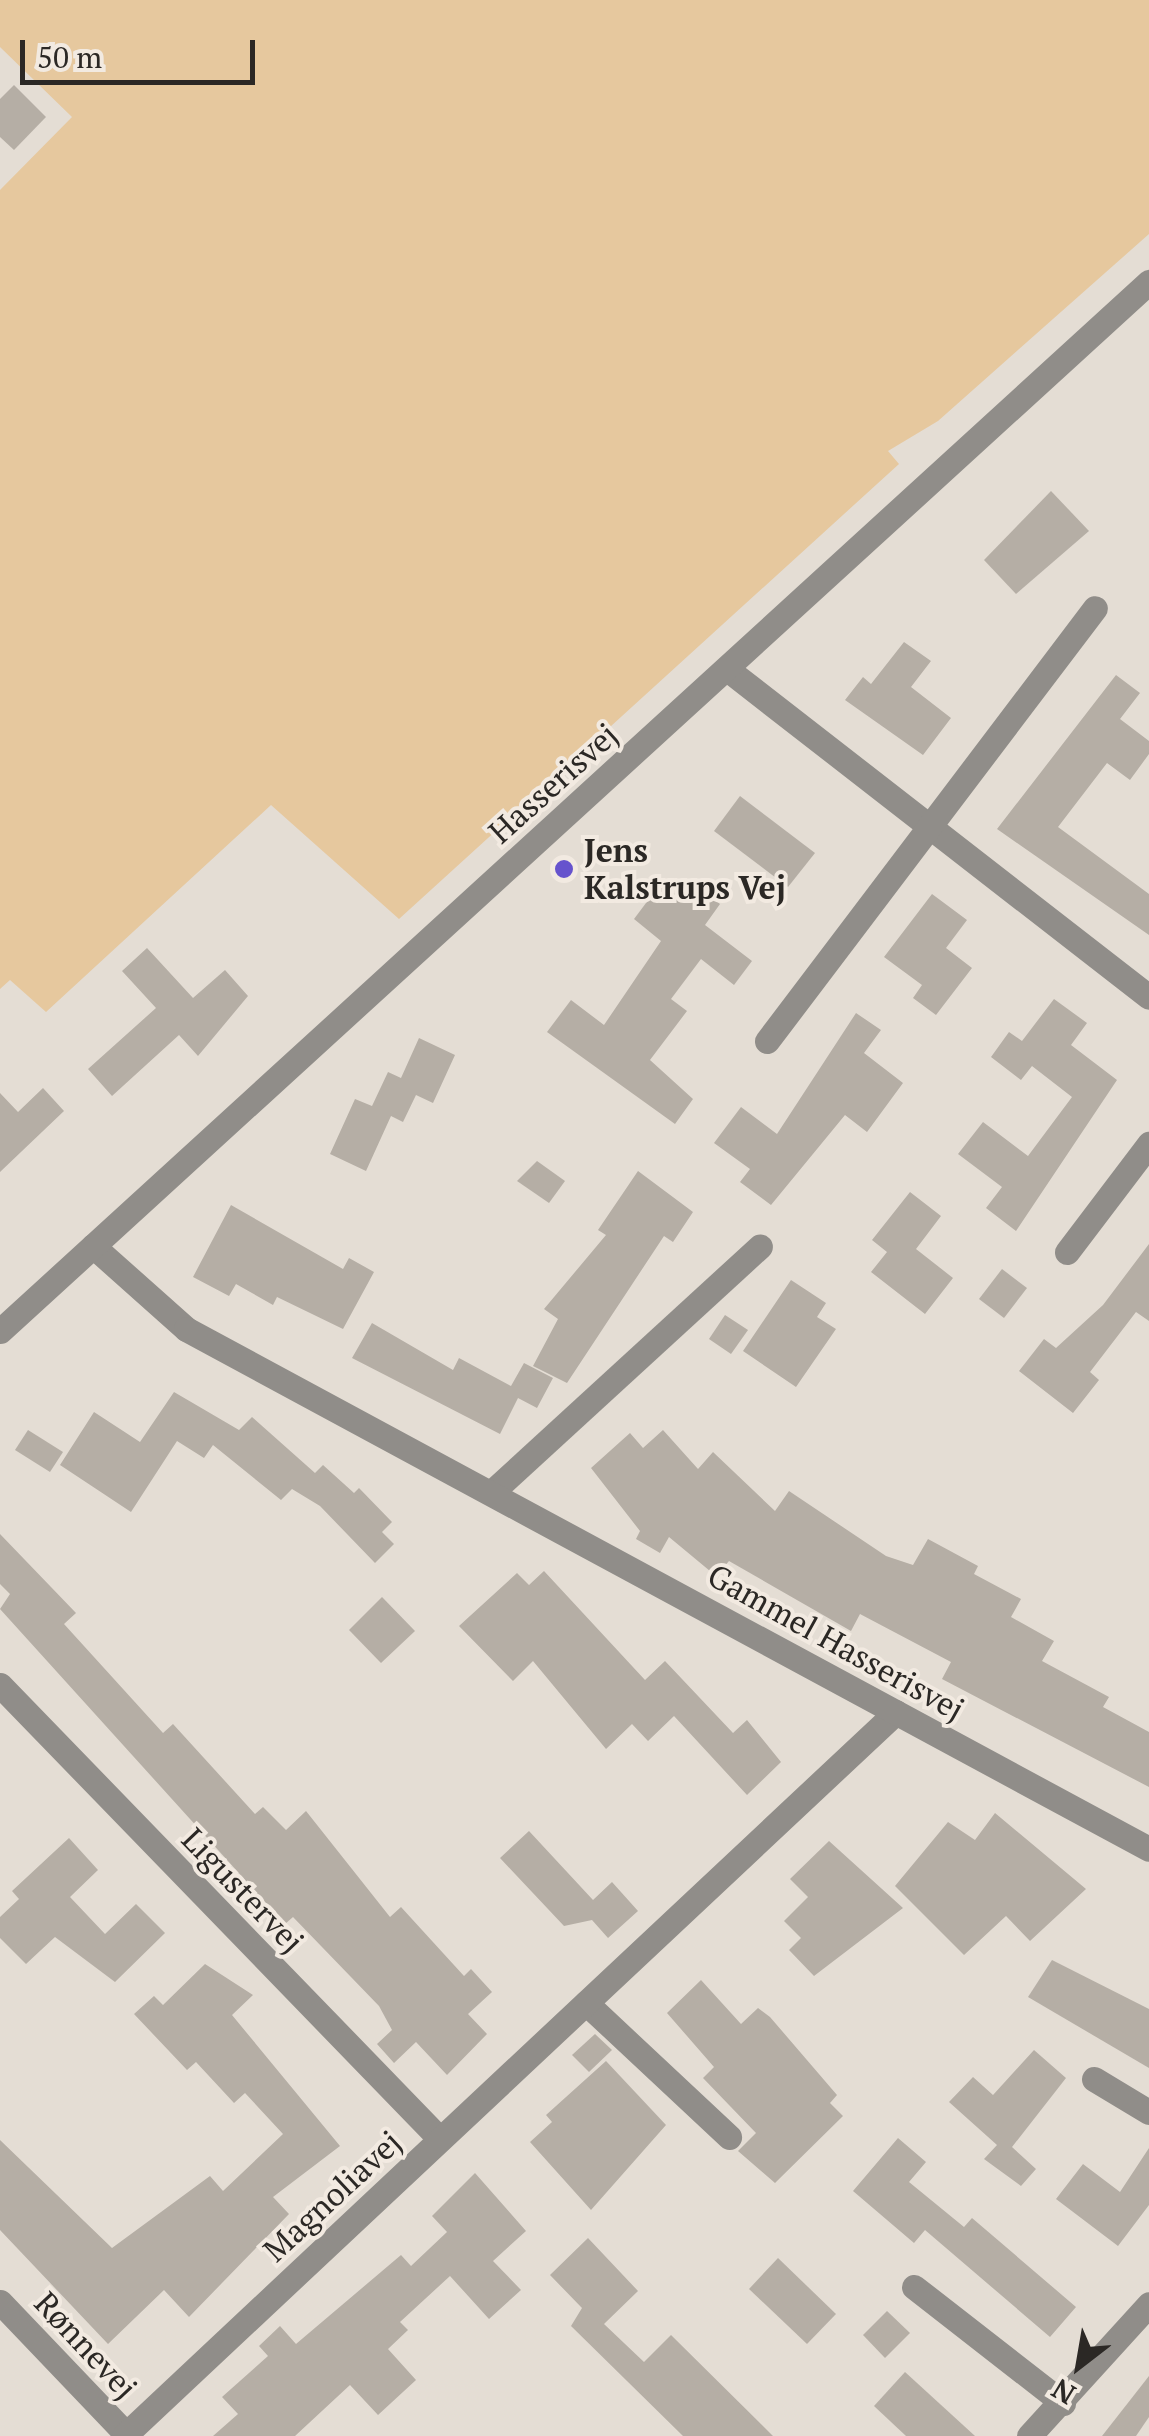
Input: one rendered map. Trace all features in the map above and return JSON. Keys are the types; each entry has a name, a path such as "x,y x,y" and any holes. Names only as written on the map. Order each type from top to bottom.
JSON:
{"street":[{"name":"Hasserisvej","path":"0,1331 1149,282"},
{"path":"767,1041 1095,608"},
{"path":"727,669 928,830 1149,997"},
{"path":"1067,1252 1149,1144"},
{"name":"Gammel Hasserisvej","path":"93,1246 186,1328 493,1490 1149,1849"},
{"path":"493,1490 760,1246"},
{"name":"Ligustervej","path":"0,1685 440,2140"},
{"name":"Magnoliavej","path":"125,2435 896,1712"},
{"path":"586,2003 729,2137"},
{"path":"1094,2079 1149,2112"},
{"path":"914,2288 1063,2403"},
{"name":"Rønnevej","path":"0,2302 125,2435"},
{"path":"1028,2436 1063,2403 1149,2304"}],"shaded area":[{"path":"0,0 1149,0 1149,234 938,421 888,451 899,464 399,919 271,805 46,1012 10,980 0,989 0,190 72,117 0,47"}],"building":[{"path":"14,85 46,117 14,150 0,137 0,99"},
{"path":"1051,491 1089,531 1016,594 984,560"},
{"path":"904,642 931,661 911,687 951,718 923,755 845,700 863,677 871,684"},
{"path":"1116,675 1140,693 1120,719 1149,741 1149,754 1130,780 1107,763 1058,827 1149,894 1149,935 997,829"},
{"path":"740,796 815,853 788,887 714,831"},
{"path":"661,883 681,899 693,883 720,904 705,925 752,961 734,985 701,959 671,999 687,1011 650,1060 693,1099 675,1124 547,1032 571,1000 604,1025 661,941 634,919"},
{"path":"932,894 967,920 946,948 972,968 936,1015 913,998 922,985 884,957"},
{"path":"147,948 193,998 225,970 248,996 198,1056 179,1035 112,1096 88,1069 156,1008 122,971"},
{"path":"1054,999 1087,1023 1071,1045 1117,1080 1016,1231 986,1208 1002,1187 958,1154 983,1122 1028,1156 1072,1097 1032,1066 1021,1080 991,1057 1009,1032 1022,1041"},
{"path":"856,1013 881,1030 864,1053 903,1083 867,1132 845,1115 771,1205 740,1182 750,1169 714,1143 741,1107 777,1134"},
{"path":"419,1038 455,1055 433,1103 416,1095 403,1122 391,1116 366,1171 330,1154 355,1099 372,1106 388,1072 401,1078"},
{"path":"43,1088 64,1111 0,1172 0,1093 18,1112"},
{"path":"537,1161 565,1181 549,1203 517,1181"},
{"path":"638,1171 693,1212 673,1242 664,1236 567,1383 533,1366 558,1319 544,1309 606,1235 598,1230"},
{"path":"910,1192 941,1216 916,1249 953,1278 925,1314 871,1272 887,1252 872,1240"},
{"path":"231,1205 343,1269 349,1258 374,1272 343,1329 277,1297 273,1305 236,1284 229,1296 193,1277"},
{"path":"1149,1244 1149,1321 1136,1312 1090,1372 1099,1380 1073,1413 1019,1371 1044,1339 1056,1348 1103,1305"},
{"path":"1002,1269 1027,1288 1004,1318 979,1299"},
{"path":"791,1280 826,1303 817,1317 836,1329 796,1387 743,1351"},
{"path":"725,1315 748,1330 731,1354 709,1339"},
{"path":"372,1323 453,1370 459,1358 511,1386 524,1363 553,1378 537,1408 518,1398 500,1434 352,1358"},
{"path":"174,1392 239,1430 252,1417 315,1473 323,1465 354,1493 359,1488 392,1522 382,1532 394,1544 375,1563 320,1506 292,1489 281,1500 213,1445 204,1458 177,1441 131,1512 60,1465 94,1412 140,1442"},
{"path":"28,1430 63,1452 50,1472 15,1450"},
{"path":"663,1430 698,1469 713,1452 775,1511 789,1491 886,1556 913,1565 928,1539 978,1566 974,1574 1021,1599 1011,1617 1054,1641 1042,1661 1109,1697 1103,1707 1149,1732 1149,1787 942,1679 951,1662 860,1614 851,1631 729,1561 716,1576 669,1537 660,1553 636,1539 640,1531 591,1468 630,1433 643,1448"},
{"path":"0,1534 76,1613 64,1624 163,1733 173,1724 255,1814 263,1807 286,1830 306,1811 390,1917 401,1907 464,1976 471,1969 492,1992 468,2014 487,2034 447,2075 416,2042 394,2063 377,2044 392,2030 379,2006 293,1917 285,1924 0,1609 10,1594 0,1584"},
{"path":"544,1571 645,1680 665,1661 733,1733 747,1720 781,1762 747,1795 674,1716 648,1741 632,1724 606,1749 533,1661 513,1681 459,1626 517,1573 529,1585"},
{"path":"382,1597 415,1631 381,1663 349,1630"},
{"path":"995,1813 1086,1889 1030,1941 1006,1916 964,1955 895,1886 948,1822 975,1840"},
{"path":"529,1831 593,1900 612,1882 638,1911 608,1938 592,1920 564,1926 500,1858"},
{"path":"69,1838 98,1870 70,1897 105,1934 136,1904 165,1933 115,1982 55,1937 26,1964 0,1938 0,1917 19,1899 12,1891"},
{"path":"829,1841 903,1908 814,1976 789,1950 801,1938 784,1921 808,1897 790,1879"},
{"path":"1052,1960 1149,2009 1149,2068 1028,1997"},
{"path":"205,1964 253,1995 232,2015 340,2146 273,2197 289,2214 189,2317 164,2290 108,2344 0,2230 0,2140 112,2248 210,2176 223,2191 283,2134 245,2093 234,2103 196,2062 187,2070 134,2014 154,1996 163,2005"},
{"path":"701,1980 741,2024 758,2008 770,2017 837,2095 830,2103 843,2116 775,2183 738,2151 756,2133 703,2078 714,2067 667,2013"},
{"path":"595,2034 612,2050 589,2072 572,2055"},
{"path":"1034,2050 1066,2078 1012,2147 1036,2169 1021,2186 984,2159 997,2145 949,2102 973,2077 993,2095"},
{"path":"606,2061 666,2125 591,2210 530,2142 552,2122 546,2115"},
{"path":"898,2138 926,2162 909,2182 964,2227 972,2218 1076,2307 1050,2337 925,2230 914,2243 853,2191"},
{"path":"1149,2148 1149,2205 1118,2246 1056,2199 1083,2164 1120,2192"},
{"path":"475,2173 526,2231 493,2261 521,2290 489,2319 450,2276 400,2322 408,2330 388,2349 416,2380 378,2415 350,2385 295,2436 213,2436 238,2414 222,2397 268,2356 259,2346 280,2326 296,2344 401,2255 411,2266 447,2232 432,2216"},
{"path":"588,2238 638,2291 604,2324 644,2362 671,2335 773,2436 683,2436 571,2326 582,2308 550,2275"},
{"path":"778,2258 836,2314 807,2344 749,2289"},
{"path":"887,2311 910,2333 885,2358 863,2335"},
{"path":"905,2372 975,2436 906,2436 874,2406"},
{"path":"1149,2376 1149,2417 1136,2436 1102,2436"}],"place":[{"name":"Jens Kalstrups Vej","path":"564,869"}]}
